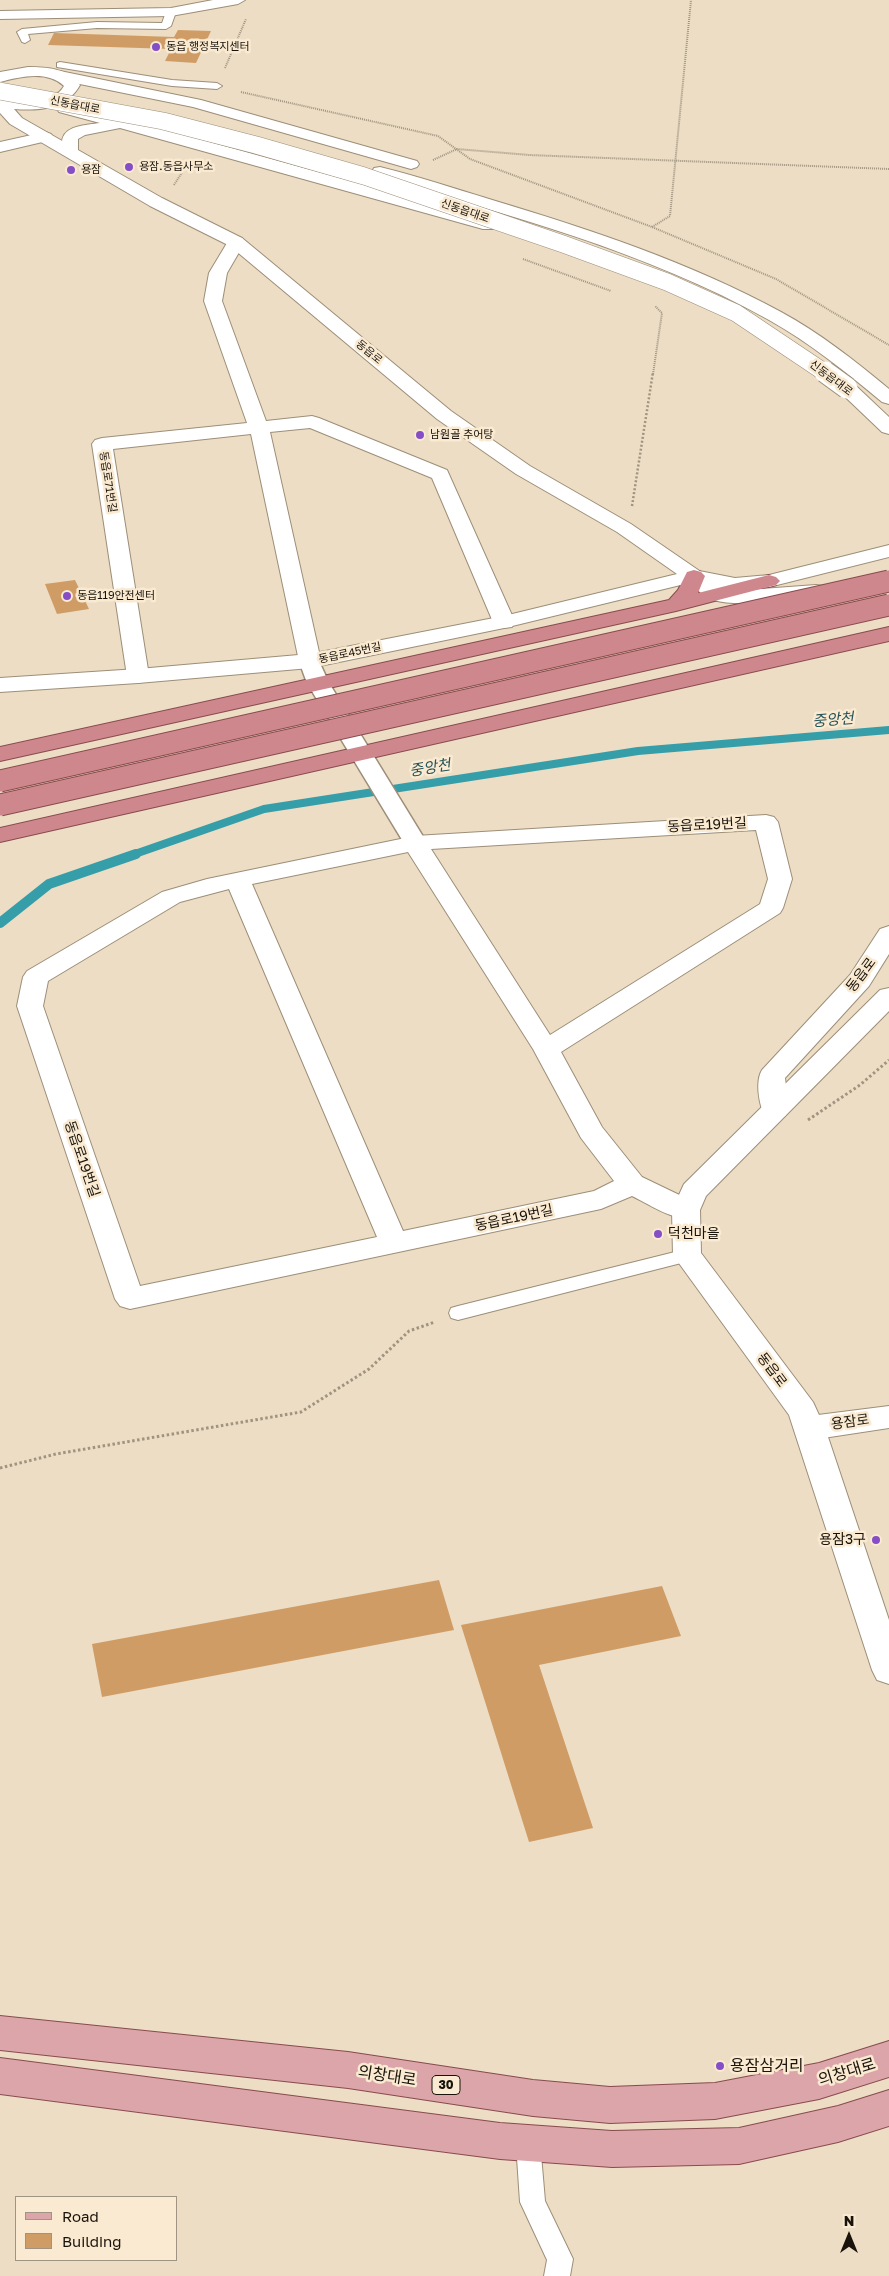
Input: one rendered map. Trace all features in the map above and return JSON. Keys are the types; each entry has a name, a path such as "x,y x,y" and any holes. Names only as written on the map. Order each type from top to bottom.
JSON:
{"highway":[{"path":"676,605 688,592 694,576"},
{"path":"0,754 676,605 769,581"},
{"path":"0,781 889,581"},
{"path":"0,805 889,605"},
{"path":"0,835 366,760 887,635"}],"main road":[{"name":"의창대로","path":"0,2033 348,2070 533,2098 610,2106 715,2101 819,2081 889,2059"},
{"path":"0,2076 528,2143 612,2148 740,2146 838,2124 889,2108"}],"street":[{"path":"0,15 171,12 238,0"},
{"path":"0,4 68,13"},
{"path":"0,21 42,13"},
{"path":"0,62 6,66 35,72"},
{"path":"42,104 65,96 70,91 72,85 60,71"},
{"path":"0,79 35,72 60,71 133,91 195,103 414,165 526,217"},
{"name":"신동읍대로","path":"0,79 171,113 380,172 622,247 736,295 815,339 889,398"},
{"name":"신동읍대로","path":"0,91 163,122 256,145 364,176 563,244 667,282 736,313 776,338 846,388 889,428"},
{"path":"0,103 12,105 42,104 152,131 380,196 563,244"},
{"name":"동읍로","path":"0,103 16,121 26,128 70,151 156,202 236,242 444,415 523,470 624,528 719,595"},
{"path":"4,143 43,136 39,118 42,104"},
{"path":"70,151 70,137 80,131 111,125 152,131"},
{"path":"236,242 218,273 213,301 259,428 310,662 318,683 412,838 546,1049 591,1132 632,1184 686,1210"},
{"name":"동읍로71번길","path":"138,676 102,444 312,422 440,474 504,622"},
{"path":"694,576 735,584 769,581 889,551"},
{"path":"889,558 886,562 889,573"},
{"name":"동읍로45번길","path":"0,685 310,662 504,622 694,576"},
{"path":"719,595 734,598 861,587 889,588"},
{"name":"동읍로19번길","path":"546,1049 770,908 780,879 766,822 412,838 207,886 171,897 36,978 30,1006 130,1299 601,1199 632,1184"},
{"path":"238,880 394,1243"},
{"name":"동읍로","path":"769,1115 771,1076 860,980 889,934"},
{"path":"687,1255 686,1210 694,1191 889,996"},
{"path":"844,1043 889,1010"},
{"name":"동읍로","path":"687,1255 802,1410 810,1428 889,1670"},
{"name":"용잠로","path":"810,1428 889,1417"}],"lane":[{"path":"25,40 22,32 97,25 166,26 171,12"},
{"path":"60,71 217,86"},
{"path":"133,91 147,79"},
{"path":"458,1313 687,1255"},
{"path":"528,2143 533,2202 560,2259 557,2276"}],"path":[{"path":"652,227 670,216 691,0"},
{"path":"247,17 217,86 438,136 470,159 652,227 776,279 889,345"},
{"path":"431,161 457,148 530,155 889,169"},
{"path":"156,202 167,194 192,157"},
{"path":"523,260 613,292"},
{"path":"624,528 631,514 662,313 656,306 648,303"},
{"path":"769,1115 789,1132 860,1085 889,1060"},
{"path":"0,1468 56,1454 301,1412 369,1369 409,1331 458,1313"}],"building":[{"name":"동읍 행정복지센터","path":"178,30 211,31 196,63 165,61 171,49 48,45 54,33 174,37"},
{"name":"동읍119안전센터","path":"75,580 89,609 57,614 45,584"},
{"path":"439,1580 454,1630 102,1697 92,1644"},
{"path":"662,1586 681,1636 539,1665 593,1828 529,1842 461,1625"}],"waterway":[{"name":"중앙천","path":"132,855 264,809 638,751 889,730"},
{"name":"중앙천","path":"0,923 49,884 136,854"}],"place":[{"name":"동읍 행정복지센터","path":"156,47"},
{"name":"용잠.동읍사무소","path":"129,167"},
{"name":"용잠","path":"71,170"},
{"name":"남원골 추어탕","path":"420,435"},
{"name":"동읍119안전센터","path":"67,596"},
{"name":"덕천마을","path":"658,1234"},
{"name":"용잠3구","path":"876,1540"},
{"name":"용잠삼거리","path":"720,2066"}]}
